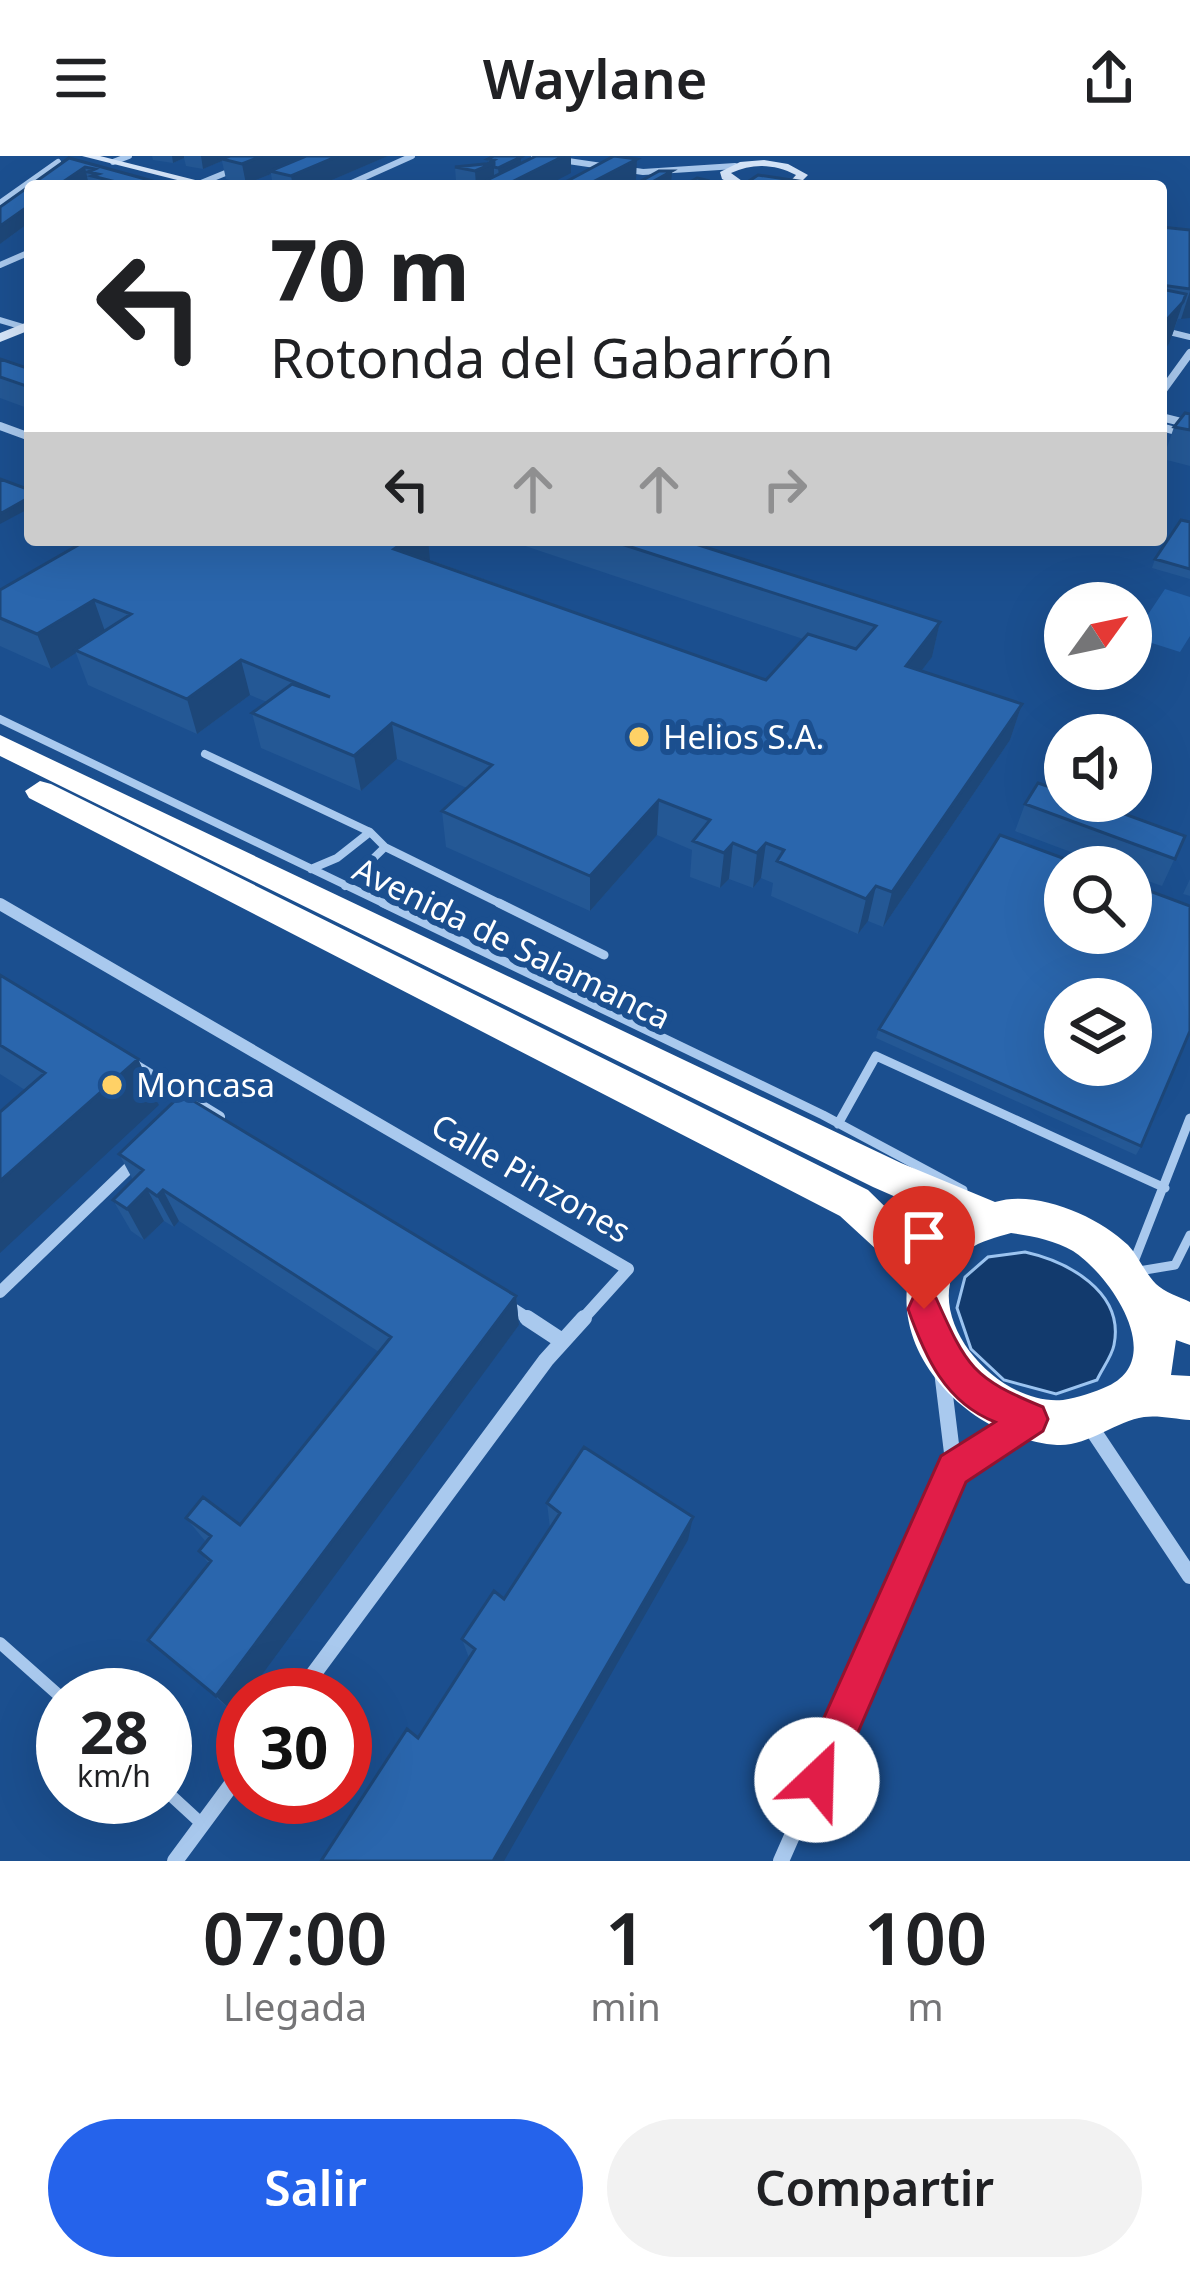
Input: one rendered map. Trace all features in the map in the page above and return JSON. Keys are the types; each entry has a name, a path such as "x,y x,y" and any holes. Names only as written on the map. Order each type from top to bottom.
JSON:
{"highway":[{"name":"Avenida de Salamanca","path":"0,744 846,1155 991,1208"},
{"path":"0,770 854,1203 892,1237 925,1278"},
{"path":"1190,1324 1136,1287 1096,1243 1044,1220 991,1208 942,1244 925,1278 924,1309 939,1351 980,1399 1030,1419 1088,1422 1136,1394 1190,1399"},
{"path":"1136,1287 1153,1351 1136,1394"}],"street":[{"path":"87,156 190,180"},
{"path":"112,162 129,156"},
{"path":"216,180 267,156"},
{"path":"358,180 412,156"},
{"path":"534,156 668,172 764,163 785,156"},
{"path":"32,180 61,159 156,180"},
{"path":"542,164 553,159"},
{"path":"764,163 796,180"},
{"path":"732,180 725,172 735,166"},
{"path":"685,171 720,180"},
{"path":"657,180 668,172"},
{"path":"1167,385 1190,353"},
{"name":"Calle Pinzones","path":"0,904 628,1269 562,1340 318,1668"},
{"path":"122,1057 237,1128"},
{"path":"185,1115 198,1103"},
{"path":"0,1292 154,1144"},
{"path":"485,1291 562,1340"},
{"path":"781,1861 954,1469 939,1351"},
{"path":"954,1469 1030,1419"},
{"path":"1088,1422 1190,1576"},
{"path":"175,1861 216,1805"}],"lane":[{"path":"0,719 838,1124 991,1208"},
{"path":"205,754 382,838 385,847 604,955"},
{"path":"311,869 337,858 370,832"},
{"path":"345,886 385,847"},
{"path":"838,1124 876,1056 1165,1188"},
{"path":"1136,1287 1190,1118"},
{"path":"1136,1287 1175,1265 1190,1235"},
{"path":"0,1643 36,1675"},
{"path":"192,1815 202,1824"}],"shaded area":[{"path":"1165,589 1190,597 1190,636 1180,652 1152,643 1152,608"},
{"path":"1025,1252 1074,1271 1101,1294 1110,1309 1114,1345 1097,1380 1056,1394 1004,1380 971,1349 957,1308 965,1277 988,1257"}],"building":[{"path":"262,156 242,164 222,159"},
{"path":"306,156 338,156 291,176 270,171"},
{"path":"494,156 521,157 498,168 487,164"},
{"path":"536,156 564,156 516,180 487,180"},
{"path":"614,156 637,159 597,180 569,180"},
{"path":"69,158 149,180 108,180 92,176 98,174 88,172 95,169 85,167 66,180 38,180"},
{"path":"494,163 475,171 455,167"},
{"path":"659,171 672,171 656,180 643,180"},
{"path":"758,175 792,180 750,180"},
{"path":"24,190 24,209 0,226 0,207"},
{"path":"1167,228 1190,230 1190,289 1167,286"},
{"path":"1167,290 1186,294 1167,319"},
{"path":"0,359 24,367 24,385 0,377"},
{"path":"1185,413 1190,414 1190,430 1174,427"},
{"path":"0,479 24,488 24,500 0,514"},
{"path":"1181,520 1190,522 1190,569 1155,559"},
{"name":"Helios S.A.","path":"77,546 398,546 394,549 766,680 808,634 856,649 876,626 628,546 702,546 940,622 906,666 1022,704 892,892 876,886 866,899 777,861 784,850 766,843 757,853 733,843 724,853 693,841 710,820 659,800 590,876 442,811 492,765 392,723 354,756 252,713 292,684 330,697 241,660 187,699 75,650 131,614 94,600 37,634 0,618 0,590"},
{"path":"1038,783 1044,785 1044,811 1025,804"},
{"path":"1074,822 1147,822 1185,836 1175,859 1152,851 1152,846 1140,846"},
{"path":"1000,835 1044,851 1044,954 1152,954 1152,892 1190,906 1190,1031 1141,1146 879,1029"},
{"path":"0,975 138,1059 0,1181 0,1112 45,1073 0,1045"},
{"path":"182,1094 516,1296 237,1668 216,1668 216,1696 192,1676 192,1668 182,1668 148,1640 211,1561 199,1551 211,1536 186,1518 203,1497 240,1525 391,1337 163,1190 157,1196 147,1189 127,1209 113,1200 143,1170 119,1154"},
{"path":"584,1447 693,1517 493,1861 321,1861 345,1824 372,1824 372,1783 407,1729 418,1738 475,1649 462,1639 494,1591 504,1599 560,1513 547,1503"}],"place":[{"name":"Helios S.A.","path":"639,737"},
{"name":"Moncasa","path":"112,1085"}],"route":[{"path":"817,1780 954,1469 1030,1419 980,1399 939,1351 924,1309"}]}
